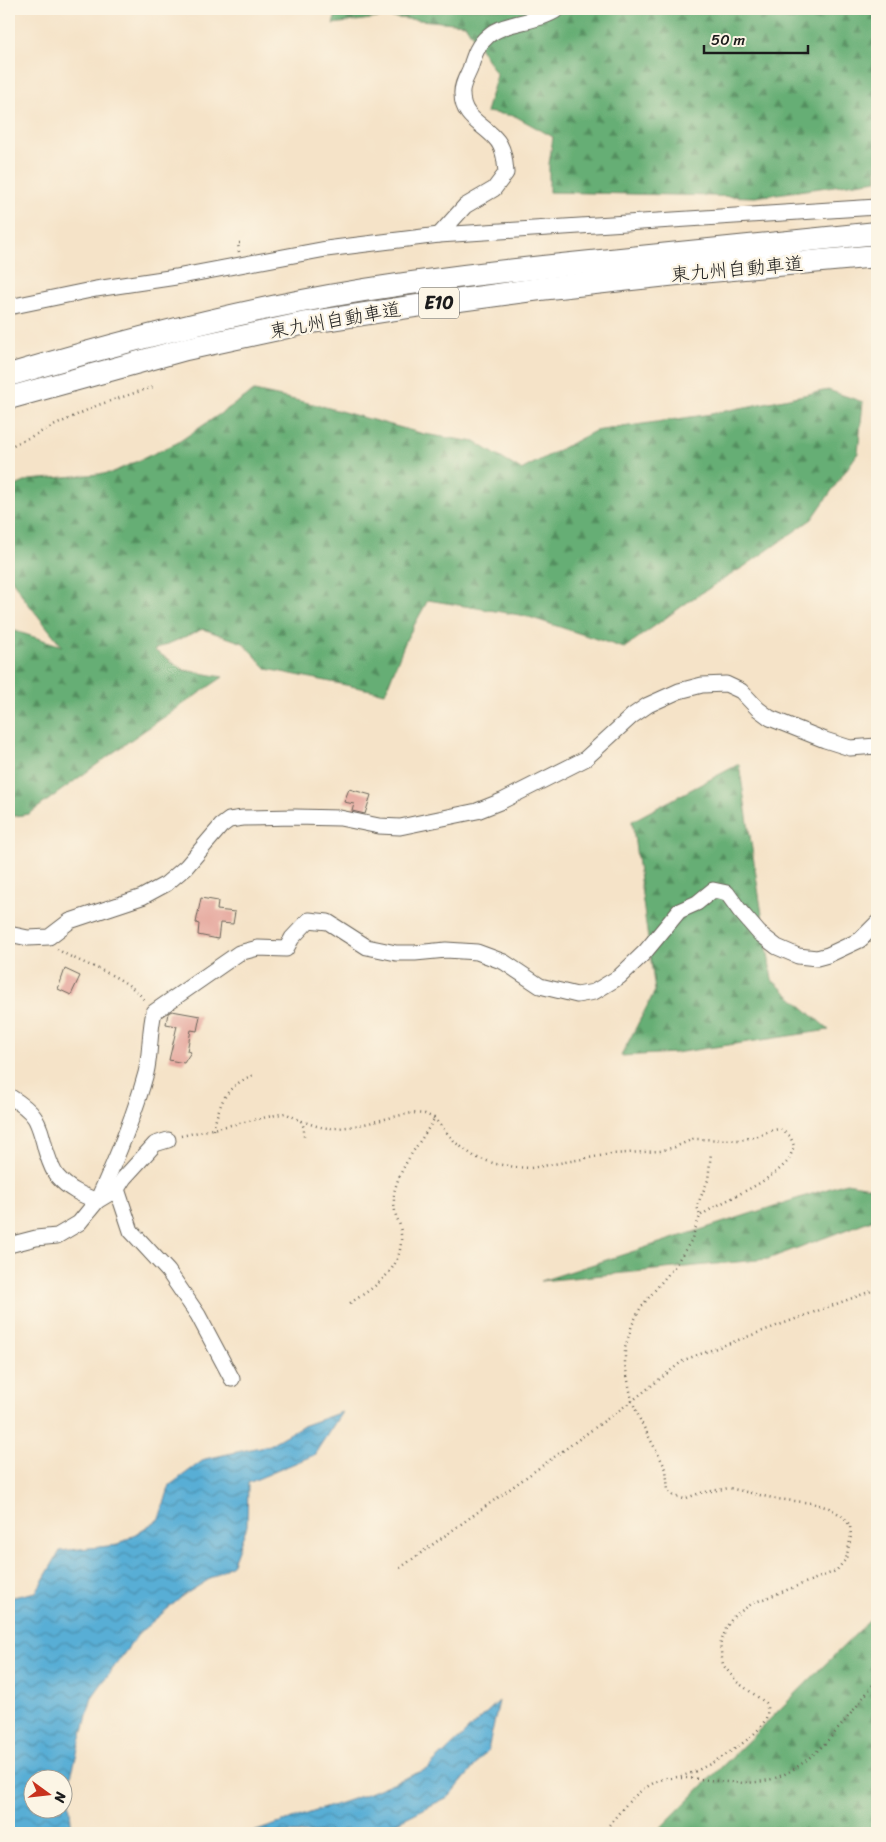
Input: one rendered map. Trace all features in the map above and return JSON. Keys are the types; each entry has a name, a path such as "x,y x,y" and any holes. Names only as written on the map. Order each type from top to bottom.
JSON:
{"highway":[{"name":"東九州自動車道","path":"9,374 81,353 296,302 406,284 534,268 877,233"},
{"name":"東九州自動車道","path":"9,398 186,349 306,323 408,307 540,290 677,274 877,256"}],"street":[{"path":"439,235 465,206 494,188 506,173 504,155 495,138 472,120 464,109 461,93 478,46 490,34 552,14 558,9"},
{"path":"9,308 96,289 176,277 326,249 439,235 877,206"},
{"path":"9,934 28,938 49,937 70,921 142,897 166,884 186,867 221,826 229,820 295,817 340,818 379,826 400,827 477,811 585,759 632,716 648,705 678,691 702,685 726,684 741,691 758,709 770,718 825,740 850,748 877,746"},
{"path":"9,1245 36,1238 57,1236 79,1223 97,1201 132,1117 146,1073 150,1053 150,1027 154,1012 239,953 258,948 286,949 292,938 309,920 328,922 367,946 396,953 446,950 477,952 504,962 540,986 577,995 594,992 620,977 645,952 679,912 697,903 713,890 727,893 759,933 777,947 798,956 817,958 828,956 860,940 877,923"},
{"path":"9,1096 25,1106 40,1125 49,1160 56,1176 72,1190 97,1201"},
{"path":"97,1201 117,1189 124,1178 155,1144 168,1140"},
{"path":"117,1189 131,1231 168,1271 198,1315 232,1379"}],"path":[{"path":"9,447 98,406 156,386"},
{"path":"49,937 56,948 115,976 139,993 154,1012"},
{"path":"213,1130 219,1110 228,1091 238,1082 253,1075"},
{"path":"168,1140 285,1113 301,1121 322,1127 341,1128 413,1113 425,1114 434,1118 456,1143 475,1157 496,1164 531,1168 611,1154 660,1151 693,1139 740,1140 780,1129 790,1136 794,1146 787,1162 772,1175 753,1187 700,1216"},
{"path":"350,1303 379,1282 394,1268 399,1258 402,1240 396,1217 394,1190 410,1156 434,1118"},
{"path":"301,1121 304,1128 304,1138"},
{"path":"603,1833 626,1804 646,1786 695,1772 751,1736 761,1726 765,1721 767,1706 760,1698 737,1682 726,1670 721,1654 723,1634 734,1616 754,1603 836,1571 846,1559 851,1536 850,1526 844,1517 829,1508 812,1503 769,1497 729,1488 700,1493 684,1499 674,1496 668,1491 666,1469 632,1401 625,1365 625,1348 632,1325 641,1307 674,1266 690,1241 700,1216 697,1206 708,1180 711,1152"},
{"path":"400,1568 632,1401 684,1360 877,1289"},
{"path":"671,1778 691,1778 729,1784 760,1782 786,1774 810,1757 838,1729 877,1680"}],"green space":[{"path":"338,9 877,9 877,180 755,197 549,192 549,164 553,137 515,116 486,112 497,75 465,24 385,17 333,24"},
{"path":"828,390 863,402 858,453 812,519 745,566 692,599 624,648 526,616 428,600 406,640 385,693 267,669 243,643 203,629 154,650 184,670 223,677 132,739 29,814 9,817 9,629 62,646 26,601 9,575 9,489 29,480 111,473 177,443 254,391 318,405 424,434 475,442 521,470 595,431 711,414"},
{"path":"739,764 772,980 829,1030 675,1053 621,1056 655,991 632,821"},
{"path":"846,1183 877,1188 877,1218 768,1259 541,1281"},
{"path":"877,1613 877,1833 655,1833"}],"water":[{"path":"342,1412 314,1455 248,1483 247,1526 232,1565 184,1595 139,1633 92,1697 72,1772 72,1770 22,1770 22,1820 71,1820 72,1833 9,1833 9,1598 36,1592 60,1551 118,1545 159,1519 170,1485 205,1459 269,1445 302,1426"},
{"path":"499,1701 488,1750 450,1796 375,1833 250,1833 364,1795 427,1769"}],"building":[{"path":"349,789 371,795 365,814 352,811 354,804 344,802"},
{"path":"201,898 218,901 217,910 235,912 233,924 220,923 218,939 198,935 199,924 196,923"},
{"path":"65,969 80,976 71,995 58,989"},
{"path":"172,1011 200,1016 197,1031 191,1030 187,1051 191,1052 184,1063 169,1060 177,1026 166,1024 168,1013"}]}
